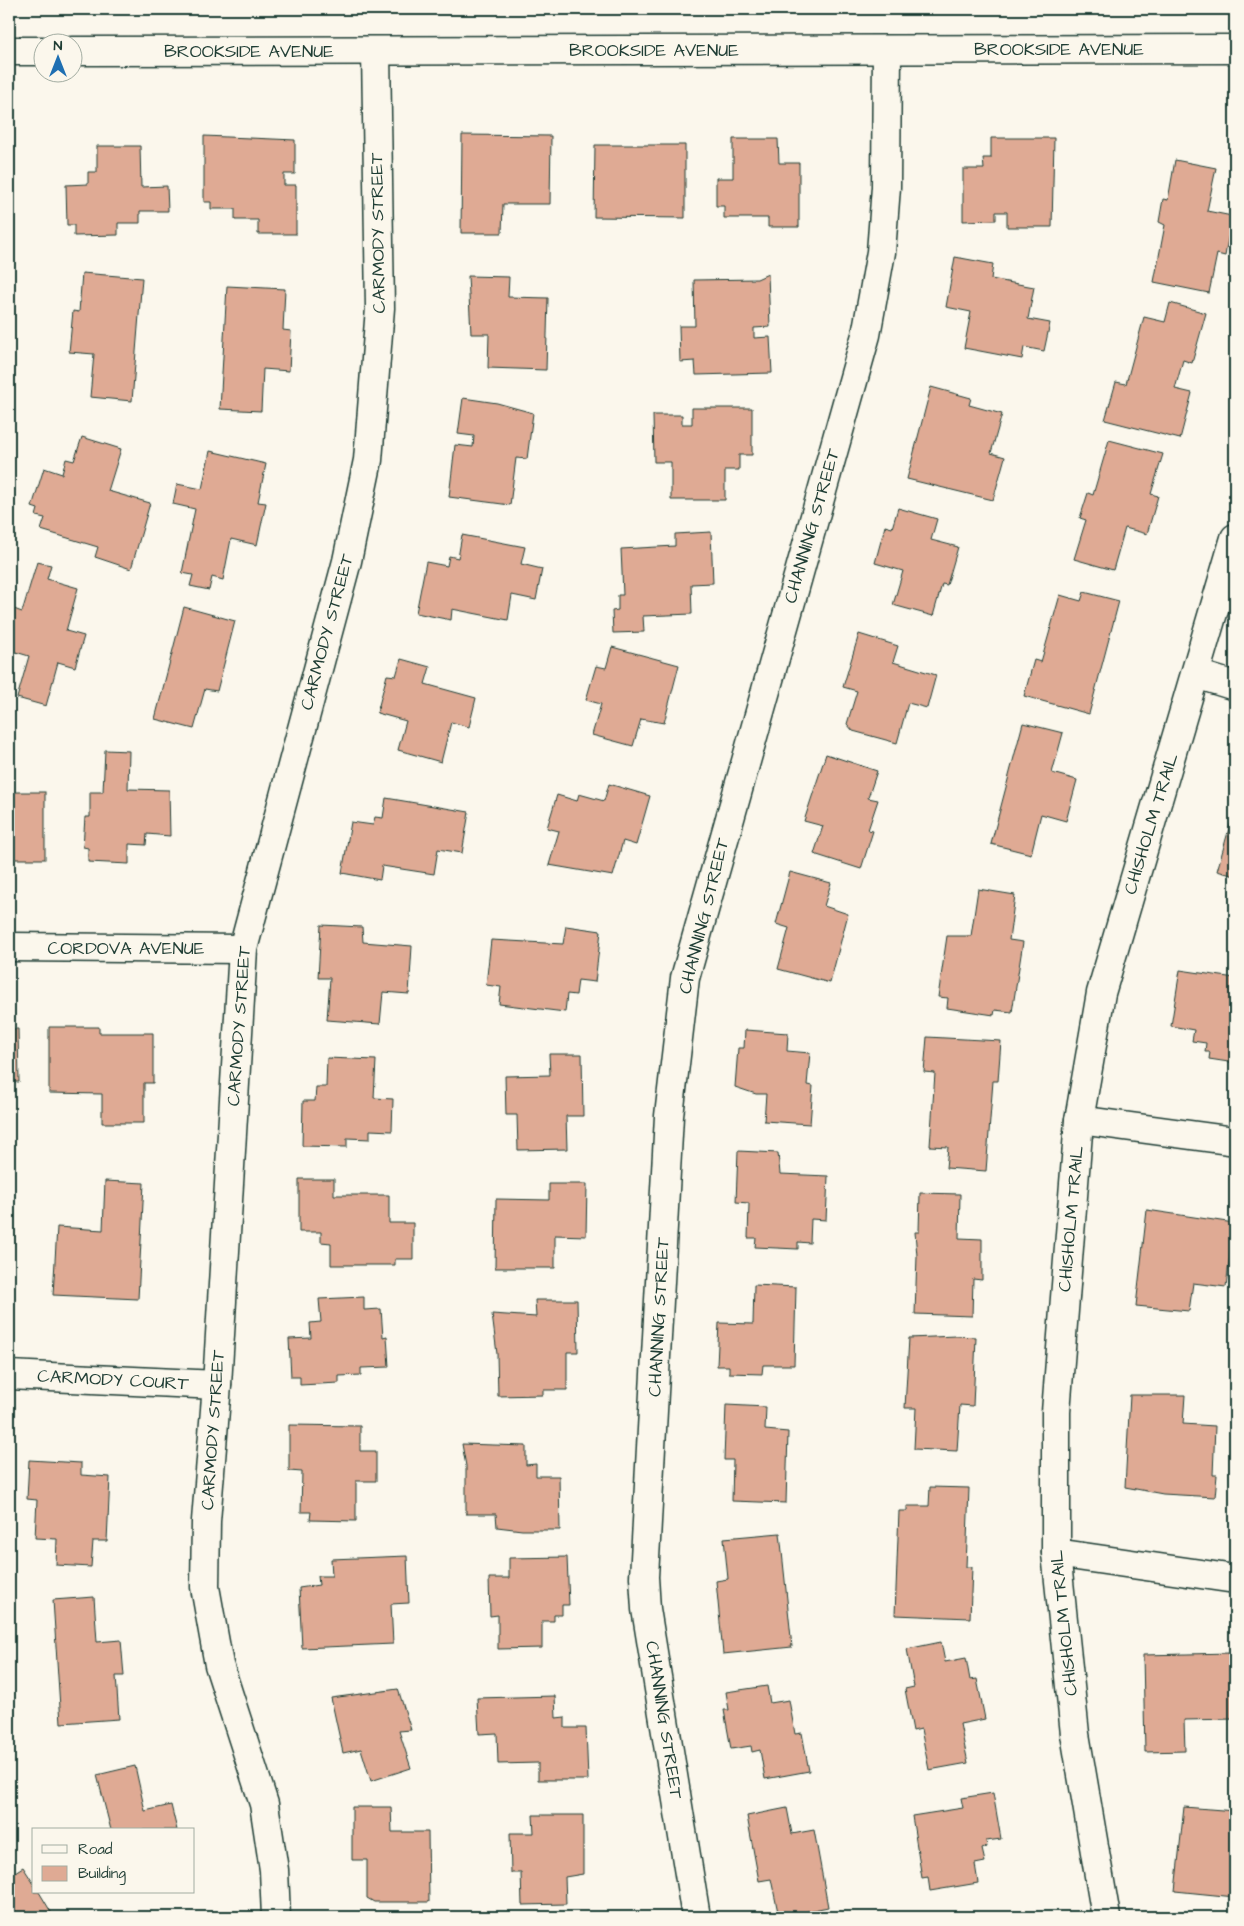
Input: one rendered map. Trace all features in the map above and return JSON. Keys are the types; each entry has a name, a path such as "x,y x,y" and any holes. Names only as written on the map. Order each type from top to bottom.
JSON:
{"street":[{"name":"BROOKSIDE AVENUE","path":"82,51 1235,49"},
{"name":"CHANNING STREET","path":"696,1917 646,1609 644,1577 669,1116 685,978 866,335 881,252 885,196 887,50"},
{"path":"9,51 32,51"},
{"name":"CARMODY STREET","path":"276,1917 274,1870 264,1804 219,1665 205,1587 206,1521 217,1386 243,949 347,561 368,460 380,308 376,51"},
{"name":"CHISHOLM TRAIL","path":"1106,1917 1075,1734 1056,1553 1056,1412 1079,1120 1101,993 1235,538"},
{"path":"1196,674 1235,686"},
{"name":"CORDOVA AVENUE","path":"9,947 243,949"},
{"path":"1079,1120 1235,1141"},
{"name":"CARMODY COURT","path":"9,1375 217,1386"},
{"path":"1056,1553 1235,1579"}],"building":[{"path":"462,135 551,136 550,204 503,204 502,233 461,233"},
{"path":"204,136 295,140 295,174 284,174 284,185 296,185 296,234 258,234 258,220 235,220 235,209 211,209 211,202 204,202"},
{"path":"991,138 1054,138 1052,227 1007,227 1007,212 996,212 996,220 963,221 963,169 984,169 983,158 991,158"},
{"path":"733,139 778,139 779,163 799,163 799,227 768,227 768,218 724,218 724,206 716,206 716,178 733,178"},
{"path":"595,145 685,145 685,218 594,217"},
{"path":"97,146 140,146 141,187 167,186 168,211 140,211 140,223 118,223 118,235 74,236 74,225 67,225 66,185 88,184 88,172 97,172"},
{"path":"1175,160 1216,168 1207,211 1232,216 1225,256 1217,254 1209,293 1154,282 1165,225 1159,222 1163,199 1168,200"},
{"path":"955,257 993,264 991,279 1034,287 1028,319 1050,323 1044,351 1024,347 1022,359 964,348 971,312 946,307"},
{"path":"82,273 142,278 132,401 90,397 94,354 69,352 73,311 79,312"},
{"path":"768,274 770,327 754,328 754,338 770,337 772,373 696,375 695,361 680,362 679,326 695,326 694,280 757,279"},
{"path":"468,276 509,277 508,297 548,298 546,370 488,368 489,334 471,334"},
{"path":"227,286 285,289 283,330 291,331 289,371 263,369 261,411 220,409"},
{"path":"1170,303 1206,313 1192,363 1183,360 1175,389 1192,393 1180,439 1105,420 1116,382 1126,384 1144,317 1165,322"},
{"path":"931,387 971,398 969,405 1002,414 991,453 1005,457 993,500 907,479"},
{"path":"463,398 497,403 533,413 527,459 516,458 510,505 449,497 455,445 473,447 474,436 458,434"},
{"path":"692,408 752,408 752,455 739,455 739,470 725,470 725,500 671,500 671,462 654,462 653,415 682,415 682,424 692,424"},
{"path":"82,437 121,449 108,491 150,503 131,569 95,557 98,547 41,530 45,518 36,516 38,509 32,507 44,468 62,474 66,459 74,461"},
{"path":"1109,440 1163,454 1151,494 1158,496 1147,534 1125,528 1113,570 1074,559 1086,520 1080,518 1088,493 1093,495"},
{"path":"210,451 266,464 258,502 266,503 257,545 231,539 223,580 212,577 209,590 190,586 193,575 182,573 195,509 173,504 177,484 202,489"},
{"path":"898,508 937,519 931,540 958,547 947,585 942,584 933,616 893,605 903,571 875,563 885,526 892,528"},
{"path":"711,532 713,583 691,584 692,614 643,616 644,632 613,633 612,611 618,610 618,595 623,595 621,549 675,546 675,534"},
{"path":"462,535 525,547 521,564 542,569 536,600 512,595 508,620 452,609 451,620 416,613 426,562 447,566 449,556 458,558"},
{"path":"37,562 51,565 47,579 78,588 66,631 84,636 75,667 58,662 46,706 17,698 29,656 9,650 9,628 14,609 22,612"},
{"path":"1084,592 1119,601 1089,714 1024,696 1034,660 1041,662 1060,595 1081,601"},
{"path":"184,607 235,621 217,691 205,689 194,729 155,719"},
{"path":"859,634 898,646 893,662 936,675 927,708 908,703 897,743 853,731 847,724 857,691 843,687"},
{"path":"612,647 679,665 664,723 641,719 633,746 592,735 601,704 586,700 596,666 606,668"},
{"path":"401,659 430,667 425,684 476,698 469,727 451,722 441,762 398,750 406,721 377,713 387,675 396,676"},
{"path":"1023,723 1063,733 1052,773 1077,780 1066,821 1041,814 1031,854 991,844"},
{"path":"105,750 129,751 128,789 169,790 170,836 147,834 146,845 129,844 129,864 88,862 88,848 83,847 85,817 90,817 90,792 103,792"},
{"path":"826,754 877,771 868,798 878,800 868,830 873,831 861,869 814,854 823,826 804,821"},
{"path":"609,784 650,796 636,845 623,841 613,876 549,865 559,831 547,828 557,795 577,801 579,794 604,801"},
{"path":"9,792 45,792 45,859 9,859"},
{"path":"386,798 469,812 462,853 438,849 434,874 382,866 380,880 342,873 351,822 373,825 375,817 383,818"},
{"path":"1235,807 1235,876 1217,871"},
{"path":"790,872 831,883 824,906 848,914 830,983 778,969 789,928 776,924"},
{"path":"978,889 1015,895 1009,940 1023,942 1012,1012 995,1010 994,1015 947,1008 948,998 938,997 947,936 971,936"},
{"path":"321,925 362,927 363,942 412,946 409,994 383,992 380,1024 327,1020 330,978 318,978"},
{"path":"566,926 601,931 595,982 578,980 576,995 567,994 565,1012 499,1004 501,987 486,985 491,940 563,944"},
{"path":"1180,970 1235,978 1235,1063 1209,1059 1210,1052 1205,1052 1206,1043 1192,1041 1194,1030 1171,1026"},
{"path":"49,1027 99,1027 99,1033 153,1033 153,1083 144,1083 144,1123 102,1123 102,1094 49,1093"},
{"path":"9,1029 18,1029 19,1082 9,1082"},
{"path":"745,1030 788,1033 787,1051 810,1053 807,1085 813,1086 810,1124 764,1121 766,1094 756,1094 735,1087 738,1048 744,1048"},
{"path":"927,1037 1001,1041 998,1081 993,1081 986,1171 946,1168 948,1147 930,1146 935,1073 924,1072"},
{"path":"549,1054 582,1054 583,1116 566,1116 567,1149 518,1150 517,1115 506,1115 505,1076 550,1075"},
{"path":"327,1058 376,1060 374,1098 393,1099 392,1131 370,1130 370,1139 347,1138 347,1147 302,1146 303,1101 315,1101 316,1087 326,1087"},
{"path":"738,1151 778,1153 780,1174 828,1176 826,1220 811,1219 810,1243 798,1242 798,1249 755,1247 756,1238 748,1238 749,1203 736,1202"},
{"path":"299,1179 334,1179 334,1195 389,1195 389,1223 413,1223 413,1259 395,1259 395,1265 331,1265 331,1243 321,1242 321,1232 299,1232"},
{"path":"105,1181 144,1183 138,1299 53,1295 57,1227 103,1230"},
{"path":"549,1184 587,1184 586,1236 555,1235 555,1268 495,1268 496,1199 549,1200"},
{"path":"920,1193 960,1194 959,1238 982,1239 982,1280 973,1279 972,1316 915,1314 917,1256 915,1232 919,1232"},
{"path":"1147,1210 1234,1223 1226,1287 1193,1283 1189,1311 1136,1306"},
{"path":"754,1285 796,1287 794,1365 763,1365 762,1374 729,1373 729,1366 717,1366 719,1323 753,1324"},
{"path":"364,1297 364,1310 381,1309 383,1337 387,1336 389,1367 361,1368 361,1375 339,1376 339,1383 300,1385 300,1377 291,1377 289,1339 311,1338 310,1323 321,1322 319,1299"},
{"path":"535,1300 577,1300 578,1352 567,1352 567,1390 543,1390 543,1395 498,1396 497,1354 492,1314 536,1317"},
{"path":"976,1337 973,1406 960,1405 957,1451 914,1449 916,1408 905,1408 909,1338"},
{"path":"1130,1395 1185,1395 1183,1424 1215,1426 1213,1475 1217,1475 1215,1497 1163,1494 1125,1487"},
{"path":"726,1405 766,1407 765,1430 788,1432 786,1503 732,1501 733,1460 724,1460"},
{"path":"289,1425 360,1426 360,1451 376,1451 376,1481 356,1481 356,1521 310,1520 311,1512 301,1512 302,1472 289,1471"},
{"path":"462,1444 526,1446 526,1465 536,1464 536,1476 559,1476 560,1530 522,1530 497,1527 496,1514 466,1514 466,1466"},
{"path":"29,1460 81,1463 81,1475 110,1477 107,1541 93,1541 91,1567 56,1565 57,1539 35,1538 37,1500 27,1499"},
{"path":"930,1487 969,1488 966,1567 972,1567 970,1618 895,1615 899,1511 907,1511 907,1506 929,1506"},
{"path":"780,1533 792,1647 723,1654 716,1581 728,1579 724,1538"},
{"path":"407,1556 409,1603 391,1604 393,1644 302,1648 299,1588 319,1585 318,1576 332,1576 331,1559"},
{"path":"567,1557 569,1605 562,1605 562,1615 554,1615 554,1621 542,1621 542,1648 498,1649 498,1615 490,1616 489,1578 509,1578 509,1558"},
{"path":"94,1597 97,1642 121,1640 124,1676 116,1676 119,1719 61,1723 53,1600"},
{"path":"941,1642 945,1662 966,1658 970,1680 977,1679 985,1719 960,1724 968,1763 929,1770 921,1729 913,1731 905,1689 914,1687 907,1649"},
{"path":"1231,1653 1234,1719 1184,1720 1185,1751 1145,1752 1143,1655"},
{"path":"767,1686 770,1703 789,1700 795,1734 802,1733 809,1771 765,1779 760,1750 752,1752 751,1746 731,1749 724,1710 729,1710 726,1692"},
{"path":"398,1689 411,1730 399,1731 411,1768 371,1781 361,1749 343,1753 331,1698"},
{"path":"555,1696 556,1718 565,1717 565,1728 586,1728 588,1780 538,1780 538,1763 498,1764 497,1733 479,1734 477,1698"},
{"path":"135,1766 145,1811 171,1805 177,1828 110,1828 97,1775"},
{"path":"993,1793 1001,1839 986,1841 987,1847 982,1849 985,1862 975,1864 978,1883 930,1891 928,1877 922,1878 912,1816 963,1808 961,1798"},
{"path":"352,1807 391,1807 392,1832 428,1832 429,1902 374,1902 367,1898 367,1860 352,1860"},
{"path":"1184,1807 1235,1811 1235,1897 1175,1891"},
{"path":"787,1808 792,1834 814,1830 828,1907 779,1917 771,1879 759,1881 747,1816"},
{"path":"533,1815 583,1815 583,1874 565,1877 566,1904 522,1905 521,1873 511,1873 510,1833 534,1833"},
{"path":"23,1867 32,1881 32,1894 40,1894 54,1917 9,1917 10,1875"}]}
